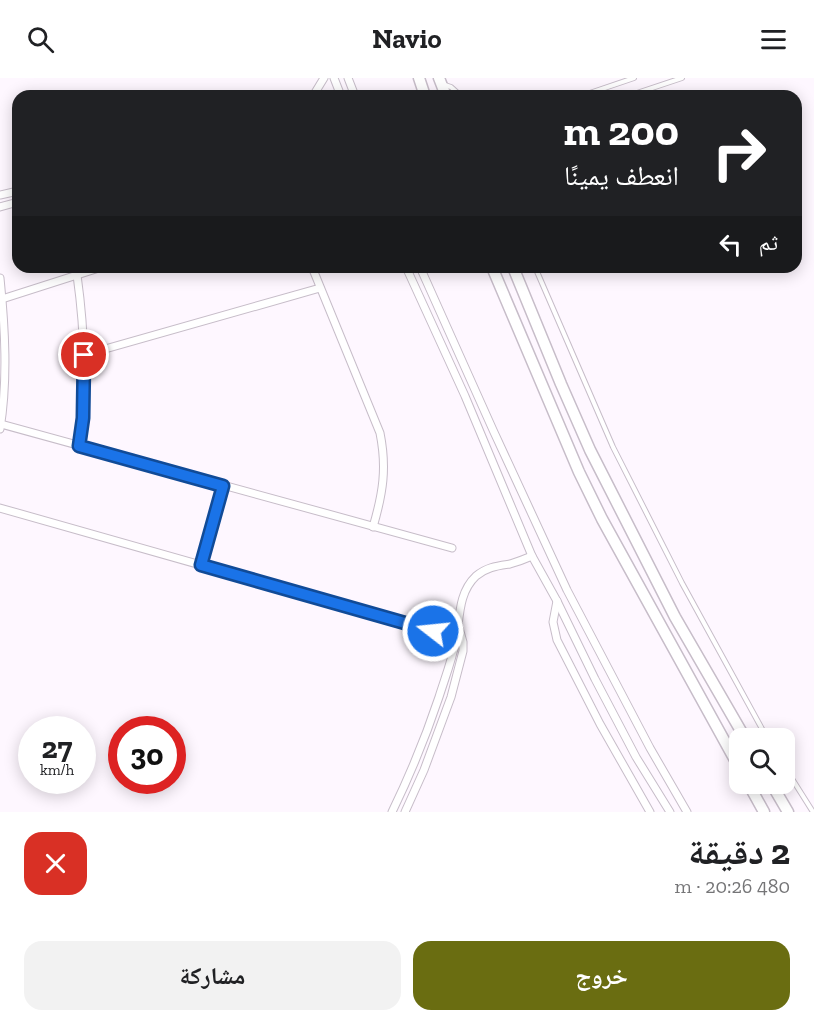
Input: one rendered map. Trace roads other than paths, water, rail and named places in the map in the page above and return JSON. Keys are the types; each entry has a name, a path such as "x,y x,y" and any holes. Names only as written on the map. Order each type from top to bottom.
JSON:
{"street":[{"path":"2,299 83,273"},
{"path":"314,273 380,433 384,456 384,478 381,500 373,527"},
{"path":"409,273 465,396 531,556 631,747 670,812"},
{"path":"423,273 567,590 650,748 685,808 678,812"},
{"path":"495,273 579,472 602,519 729,749"},
{"path":"515,273 590,450 675,617 739,728"},
{"path":"77,275 84,355 83,418 79,446"},
{"path":"0,278 5,357 0,427 79,446 452,549"},
{"path":"84,355 320,288"},
{"path":"201,565 223,486"},
{"path":"0,508 433,631"},
{"path":"393,812 433,716 452,658 463,596 468,585 487,569 531,556"},
{"path":"556,601 553,622 557,640 604,731 650,812"},
{"path":"405,812 441,727 454,688 463,651 458,625"},
{"path":"753,794 764,812"},
{"path":"777,794 788,812"}],"lane":[{"path":"598,90 632,78"},
{"path":"643,90 668,80 681,78"},
{"path":"538,273 613,447 682,583 762,728"},
{"path":"795,783 813,812"}]}
